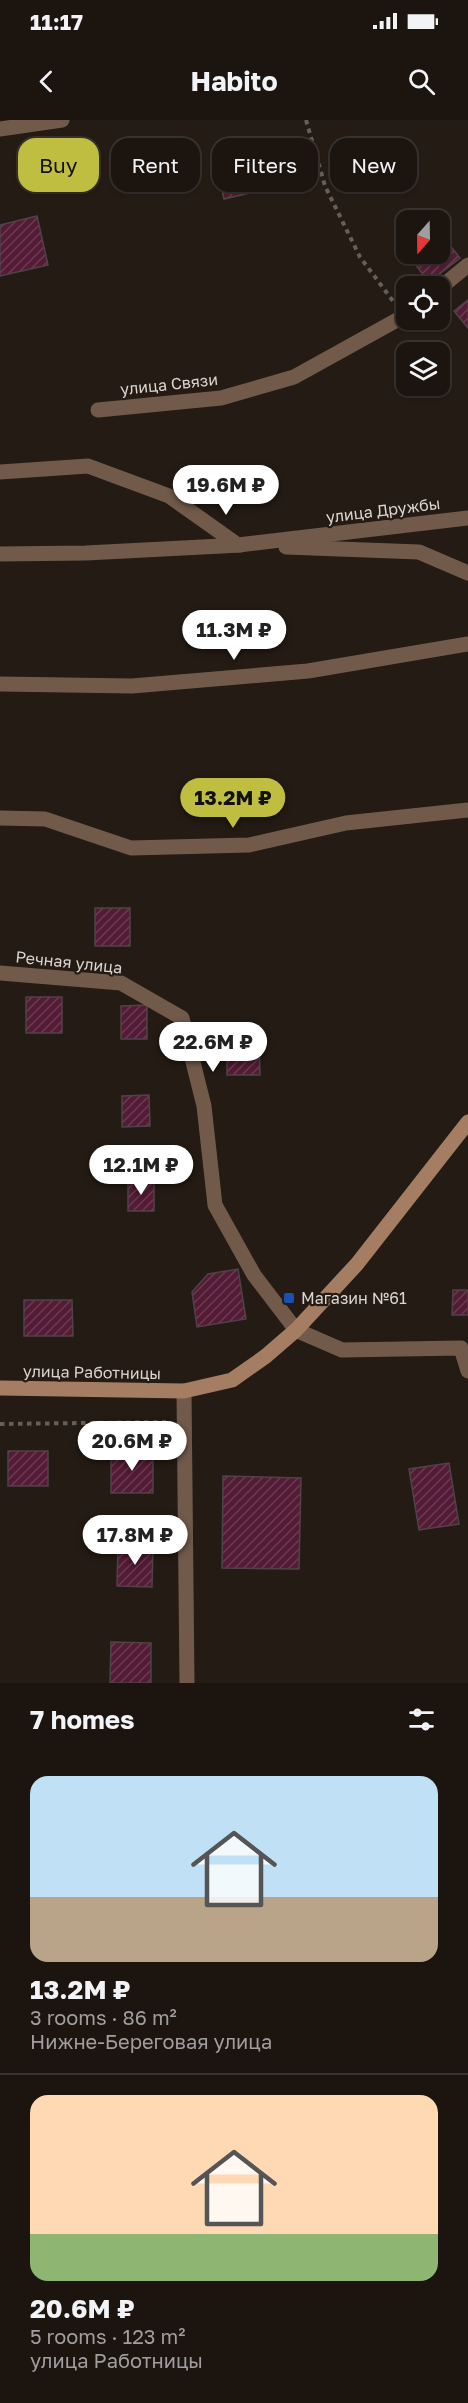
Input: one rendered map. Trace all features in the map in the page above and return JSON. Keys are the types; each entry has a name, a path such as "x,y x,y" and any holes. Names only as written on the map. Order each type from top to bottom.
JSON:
{"street":[{"path":"0,129 63,120"},
{"path":"450,280 468,265"},
{"name":"улица Связи","path":"98,410 221,398 294,377 396,320"},
{"path":"0,472 88,466 169,496 238,545"},
{"name":"улица Дружбы","path":"238,545 468,518"},
{"path":"0,554 86,553 238,545 419,552 468,573"},
{"path":"0,684 132,686 296,672 468,644"},
{"path":"0,818 45,819 131,848 249,846 346,823 468,810"},
{"name":"Речная улица","path":"0,973 121,983 182,1018 204,1106 215,1204 254,1275 296,1330"},
{"name":"улица Работницы","path":"0,1388 184,1391 232,1380 266,1356 296,1330 357,1264 468,1122"},
{"path":"296,1330 342,1350 461,1348 468,1371"},
{"path":"184,1391 187,1683"}],"path":[{"path":"306,120 325,186 360,257 396,303"},
{"path":"0,1424 184,1422"}],"building":[{"path":"222,192 254,192 224,199"},
{"path":"37,216 48,265 0,276 0,225"},
{"path":"450,245 460,258 437,276 424,276 415,264 450,264"},
{"path":"468,300 468,328 454,311"},
{"path":"95,908 130,908 130,946 95,946"},
{"path":"26,997 62,997 62,1033 26,1033"},
{"path":"147,1005 147,1039 121,1039 121,1006"},
{"path":"259,1033 260,1075 227,1075 227,1034"},
{"path":"149,1095 150,1126 122,1127 122,1096"},
{"path":"128,1180 154,1180 154,1211 128,1211"},
{"path":"238,1269 246,1319 197,1327 192,1292 208,1274"},
{"path":"453,1290 468,1290 468,1315 452,1315"},
{"path":"24,1300 72,1300 73,1336 24,1336"},
{"path":"153,1450 153,1493 111,1493 111,1451"},
{"path":"8,1451 48,1451 48,1486 8,1486"},
{"path":"449,1463 459,1524 419,1530 409,1469"},
{"path":"223,1476 301,1478 299,1569 222,1568"},
{"path":"118,1545 153,1546 152,1587 117,1586"},
{"path":"111,1642 151,1643 151,1683 110,1683"}],"place":[{"name":"Магазин №61","path":"289,1298"}]}
